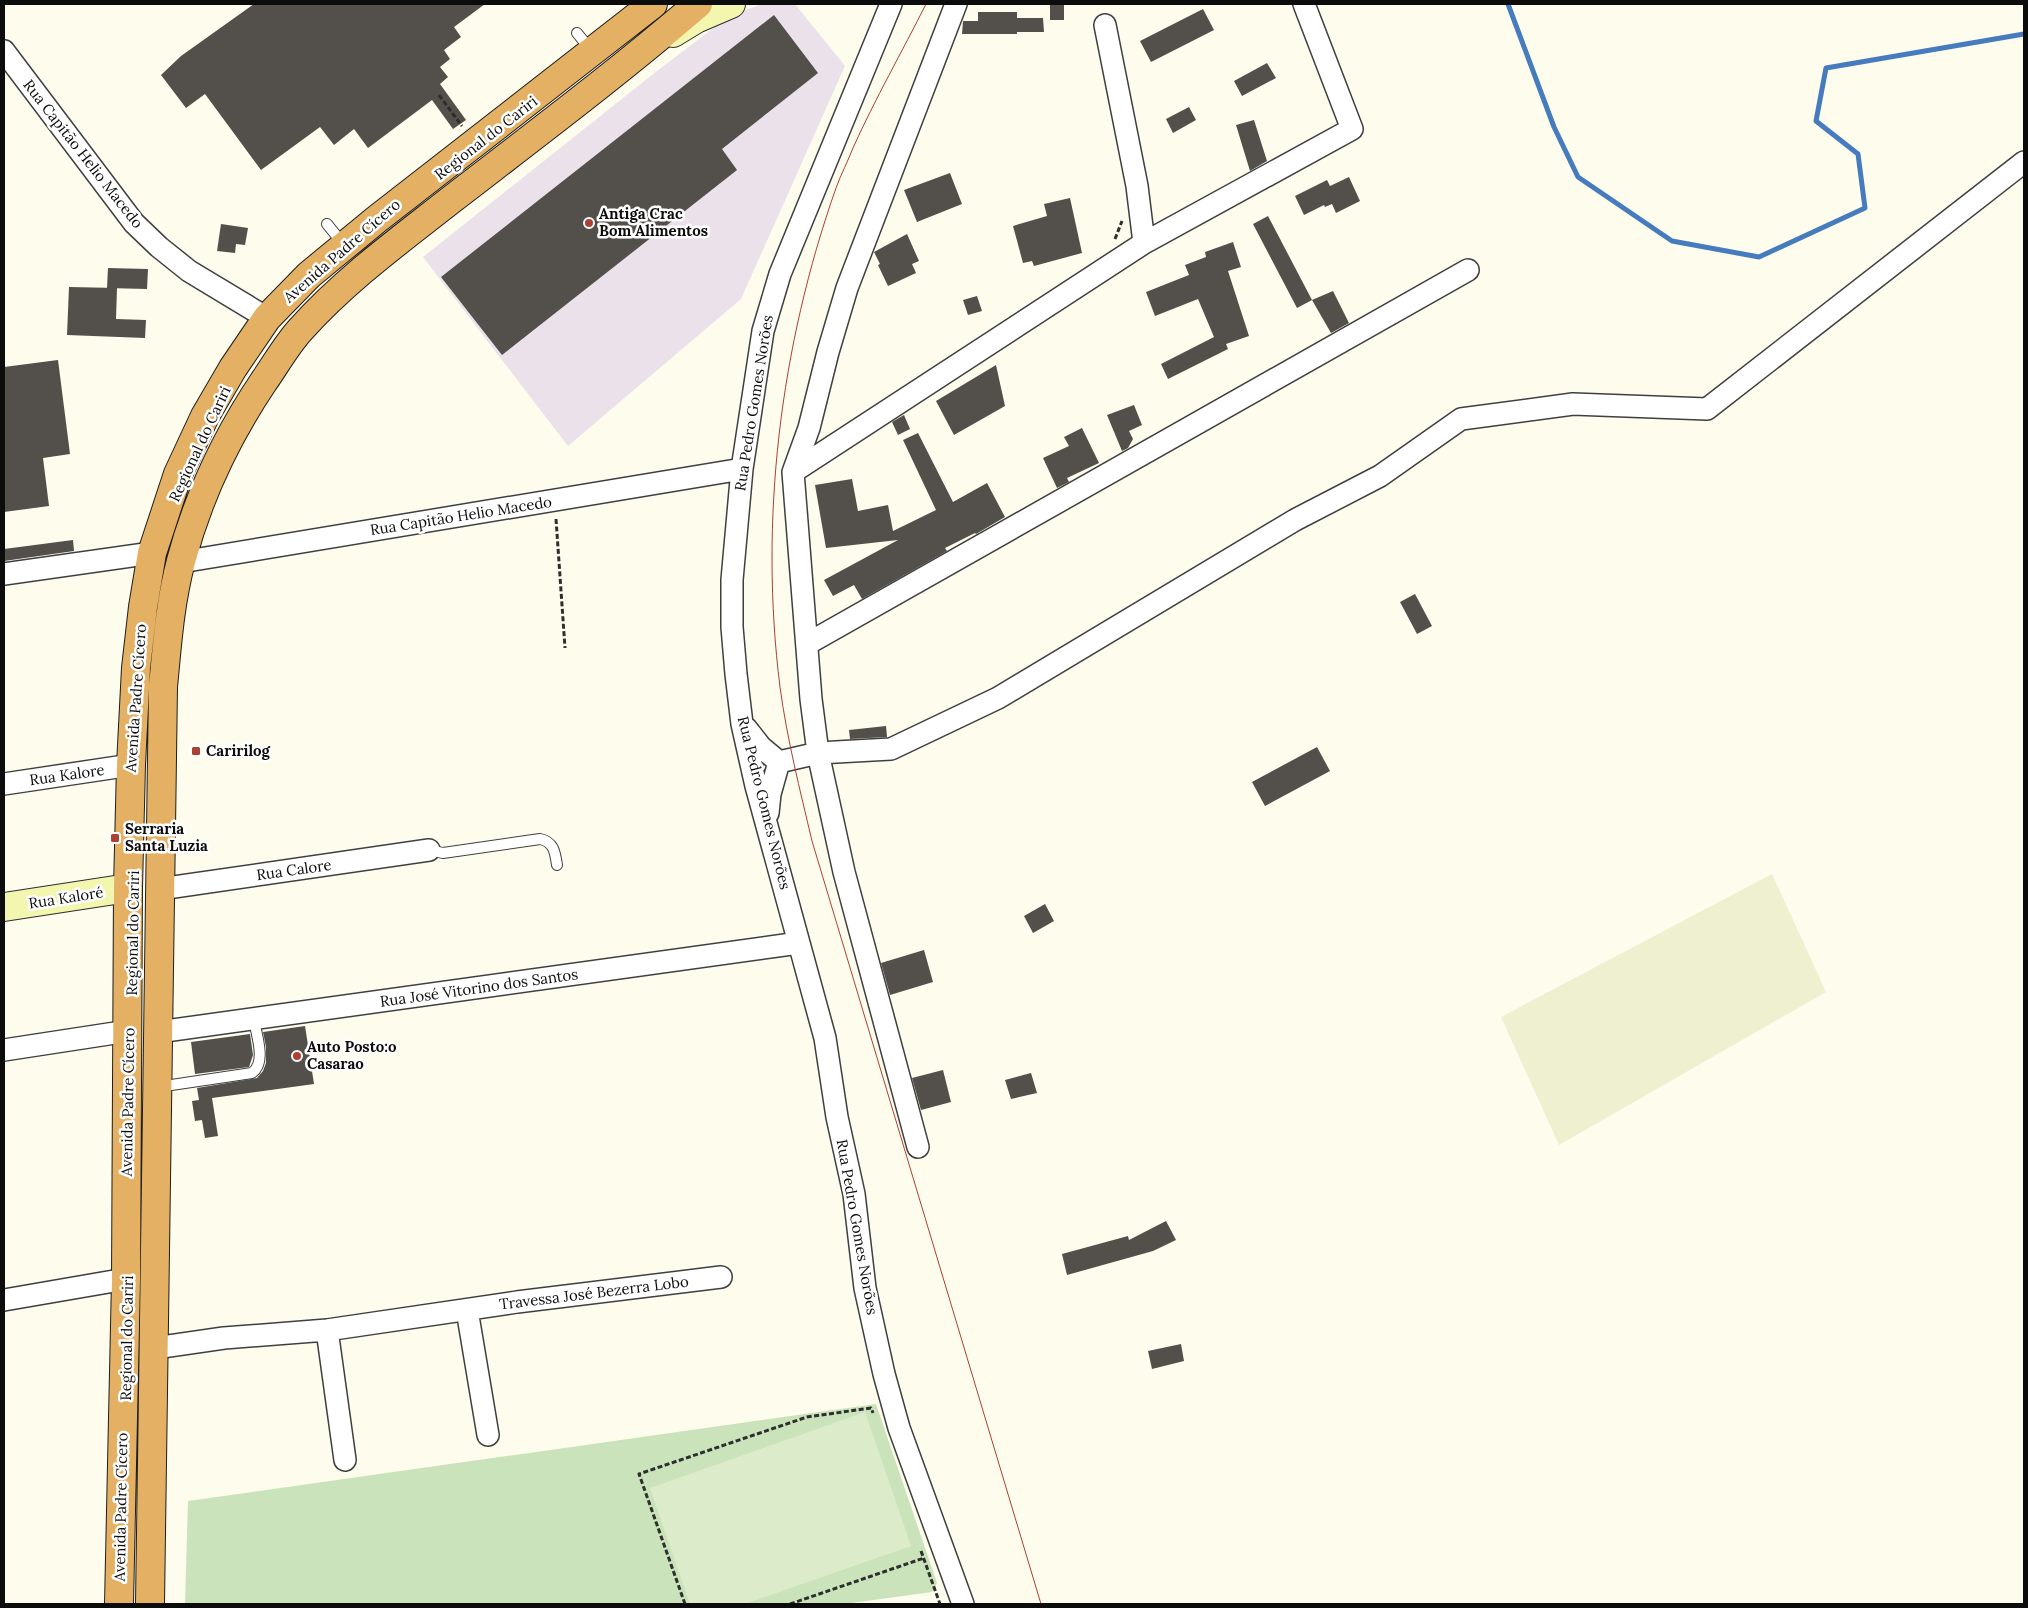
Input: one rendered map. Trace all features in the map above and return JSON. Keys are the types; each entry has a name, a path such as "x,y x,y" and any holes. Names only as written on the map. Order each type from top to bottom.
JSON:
{"highway":[{"name":"Avenida Padre Cícero","path":"119,1604 126,1279 128,888 136,668 152,553 178,474 205,416 233,368 267,318 309,275 584,42 653,4"},
{"name":"Avenida Padre Cícero","path":"150,1604 163,687 169,620 181,562 195,517 216,464 238,422 300,330 349,281 648,47 698,4"}],"street":[{"name":"Avenida Padre Cícero","path":"648,47 696,19 731,4"},
{"name":"Rua Pedro Gomes Norões","path":"891,4 780,274 763,331 742,469 732,580 732,627 742,724 756,786 825,1038 837,1117 854,1194 865,1288 884,1374 902,1438 963,1604"},
{"path":"918,1147 844,872 818,753 793,472 809,428 828,352 847,288 956,4"},
{"path":"793,472 1144,243 1352,130 1304,4"},
{"path":"1105,25 1137,186 1144,243"},
{"name":"Rua Capitão Helio Macedo","path":"4,52 134,222 159,247 189,271 267,318"},
{"path":"778,762 818,753 890,749 998,698 1295,520 1380,476 1461,419 1573,404 1707,408 2024,162"},
{"path":"807,644 1468,270"},
{"name":"Rua Capitão Helio Macedo","path":"181,562 742,469"},
{"path":"4,574 152,553"},
{"path":"742,724 761,747 778,762"},
{"path":"767,823 770,794 778,762"},
{"name":"Rua Kalore","path":"4,784 131,766"},
{"name":"Rua Calore","path":"160,890 429,850"},
{"name":"Rua Kaloré","path":"4,907 128,888"},
{"name":"Rua José Vitorino dos Santos","path":"158,1032 799,943"},
{"path":"4,1050 128,1031"},
{"name":"Travessa José Bezerra Lobo","path":"155,1348 224,1338 327,1330 721,1277"},
{"path":"4,1300 126,1279"},
{"path":"467,1310 488,1436"},
{"path":"327,1330 345,1460"}],"lane":[{"path":"327,224 344,245"},
{"path":"429,850 443,853 540,839 546,840 551,845 557,865"},
{"path":"157,1087 252,1073 258,1067 260,1058 254,1019"}],"path":[{"path":"439,95 460,124"},
{"path":"1111,246 1137,186"},
{"path":"554,501 565,648"},
{"path":"685,1604 638,1474 806,1417 871,1408 874,1417"},
{"path":"920,1548 940,1604"},
{"path":"790,1604 924,1558"}],"shaded area":[{"path":"762,4 795,4 845,66 741,299 568,446 423,257 728,17"}],"green space":[{"path":"1772,874 1826,992 1559,1145 1501,1017"},
{"path":"876,1404 937,1583 932,1592 844,1604 185,1604 188,1501"},
{"path":"865,1412 911,1546 745,1604 690,1604 650,1488"}],"building":[{"path":"254,4 485,4 454,27 461,37 444,50 450,59 440,67 448,77 440,84 466,120 453,129 432,100 368,148 354,129 334,145 320,127 261,170 205,94 186,108 161,75 181,56"},
{"path":"1050,4 1064,4 1064,20 1050,20"},
{"path":"1203,9 1214,30 1151,62 1140,41"},
{"path":"978,12 1017,12 1017,18 1043,18 1044,32 962,34 963,21 978,21"},
{"name":"Antiga Crac Bom Alimentos","path":"774,15 818,73 722,149 737,170 502,355 441,277"},
{"path":"1267,63 1276,78 1242,96 1234,81"},
{"path":"1189,107 1196,120 1173,133 1166,119"},
{"path":"1254,120 1267,161 1250,171 1236,125"},
{"path":"950,173 962,204 917,222 904,190"},
{"path":"1349,177 1360,201 1336,213 1332,204 1325,207 1324,205 1304,215 1295,196 1327,180 1330,186"},
{"path":"1070,198 1082,253 1034,266 1032,261 1023,263 1013,226 1047,216 1044,204"},
{"path":"1268,216 1312,300 1297,308 1253,224"},
{"path":"221,224 248,228 245,245 236,244 235,253 217,251"},
{"path":"907,234 919,261 912,264 916,273 888,286 874,252"},
{"path":"1233,242 1241,267 1228,271 1249,336 1226,344 1228,349 1168,379 1161,364 1214,337 1198,299 1155,316 1146,292 1189,275 1185,265 1206,257 1205,252"},
{"path":"108,268 148,269 147,289 107,288"},
{"path":"69,287 117,288 116,319 146,320 145,338 67,335"},
{"path":"1333,291 1349,323 1331,333 1312,300"},
{"path":"977,296 982,311 968,315 963,300"},
{"path":"58,360 70,454 43,458 49,506 4,512 4,367"},
{"path":"996,365 1005,406 954,435 936,401"},
{"path":"1134,405 1142,425 1129,431 1133,439 1128,448 1122,451 1107,415"},
{"path":"904,415 910,429 898,435 892,422"},
{"path":"1082,428 1099,463 1067,478 1069,482 1057,488 1043,458 1069,446 1064,437"},
{"path":"918,433 953,502 987,483 1005,517 976,534 945,548 947,551 862,599 854,585 833,596 824,580 898,540 826,548 815,485 852,479 858,511 888,505 893,531 936,510 903,440"},
{"path":"73,540 74,551 4,561 4,549"},
{"path":"1415,594 1432,626 1417,634 1400,602"},
{"path":"886,726 887,737 850,739 849,730"},
{"path":"1317,747 1330,771 1265,806 1252,782"},
{"path":"1045,904 1054,921 1033,933 1024,916"},
{"path":"924,950 933,982 890,995 881,963"},
{"path":"305,1026 314,1084 212,1098 218,1136 205,1138 202,1120 195,1121 192,1101 199,1100 197,1088 257,1078 263,1071 266,1063 266,1047 263,1032"},
{"path":"250,1034 253,1055 249,1067 195,1074 191,1042"},
{"path":"943,1070 951,1102 921,1110 912,1078"},
{"path":"1031,1073 1037,1093 1011,1099 1005,1080"},
{"path":"1166,1221 1176,1240 1153,1251 1067,1275 1062,1254 1128,1236 1129,1240"},
{"path":"1181,1344 1184,1361 1152,1369 1148,1351"}],"waterway":[{"path":"1508,4 1554,127 1578,177 1672,241 1759,257 1865,208 1858,154 1816,121 1826,68 2024,34"}],"tram line":[{"path":"926,4 870,112 838,183 817,248 801,310 788,372 779,434 772,561 774,624 786,726 812,841 1041,1604"}],"place":[{"name":"Antiga Crac Bom Alimentos","path":"589,223"},
{"name":"Caririlog","path":"196,751"},
{"name":"Serraria Santa Luzia","path":"115,838"},
{"name":"Auto Posto:o Casarao","path":"297,1056"}]}
